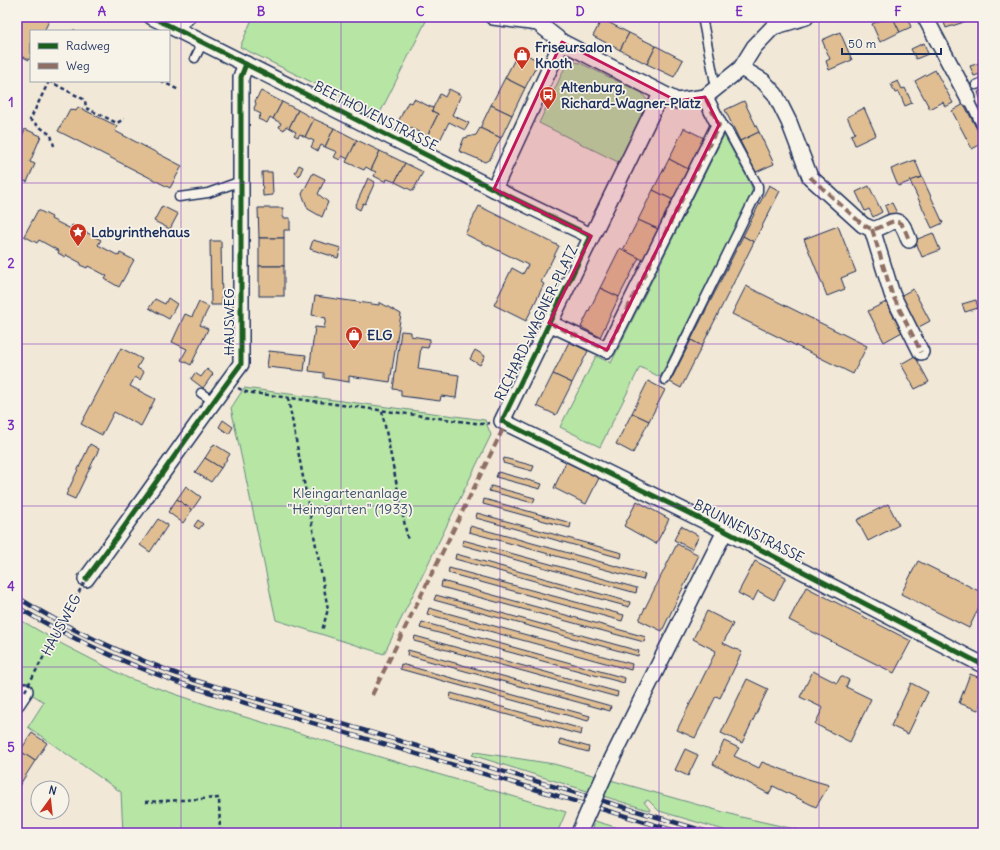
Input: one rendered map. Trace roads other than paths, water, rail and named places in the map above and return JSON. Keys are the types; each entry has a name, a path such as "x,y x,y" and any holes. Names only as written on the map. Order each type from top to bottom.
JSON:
{"street":[{"path":"172,27 187,17"},
{"path":"493,17 538,20 562,42 677,101 710,92 741,68 754,47 772,27 806,17"},
{"path":"925,17 968,98"},
{"name":"BEETHOVENSTRASSE","path":"156,18 494,189 591,236"},
{"path":"494,189 562,42"},
{"name":"HAUSWEG","path":"86,579 132,517 207,397 228,381 241,364 241,77 246,64"},
{"path":"741,68 762,81 775,94 789,122 810,177 863,225 872,229 880,228 894,221 898,222 901,224 909,240"},
{"path":"710,92 719,125"},
{"name":"RICHARD-WAGNER-PLATZ","path":"502,421 661,94"},
{"name":"RICHARD-WAGNER-PLATZ","path":"549,323 607,350 719,125"},
{"path":"872,229 892,294 921,352"},
{"name":"BRUNNENSTRASSE","path":"502,421 725,531 983,664"},
{"path":"579,833 610,763 725,531"}],"lane":[{"path":"702,17 710,92"},
{"path":"195,58 203,42"},
{"path":"968,98 981,120 983,129"},
{"path":"665,380 758,191 758,186 727,129 719,125"},
{"path":"179,197 208,193 241,181"}],"railway":[{"path":"17,597 81,633 148,663 194,680 711,833"},
{"path":"17,607 102,652 192,687 682,833"}],"place":[{"name":"Friseursalon Knoth","path":"522,70"},
{"name":"Altenburg, Richard-Wagner-Platz","path":"548,110"},
{"name":"Labyrinthehaus","path":"78,247"},
{"name":"ELG","path":"354,350"}],"park label":[{"name":"Kleingartenanlage \"Heimgarten\" (1933)","path":"350,502"}]}
